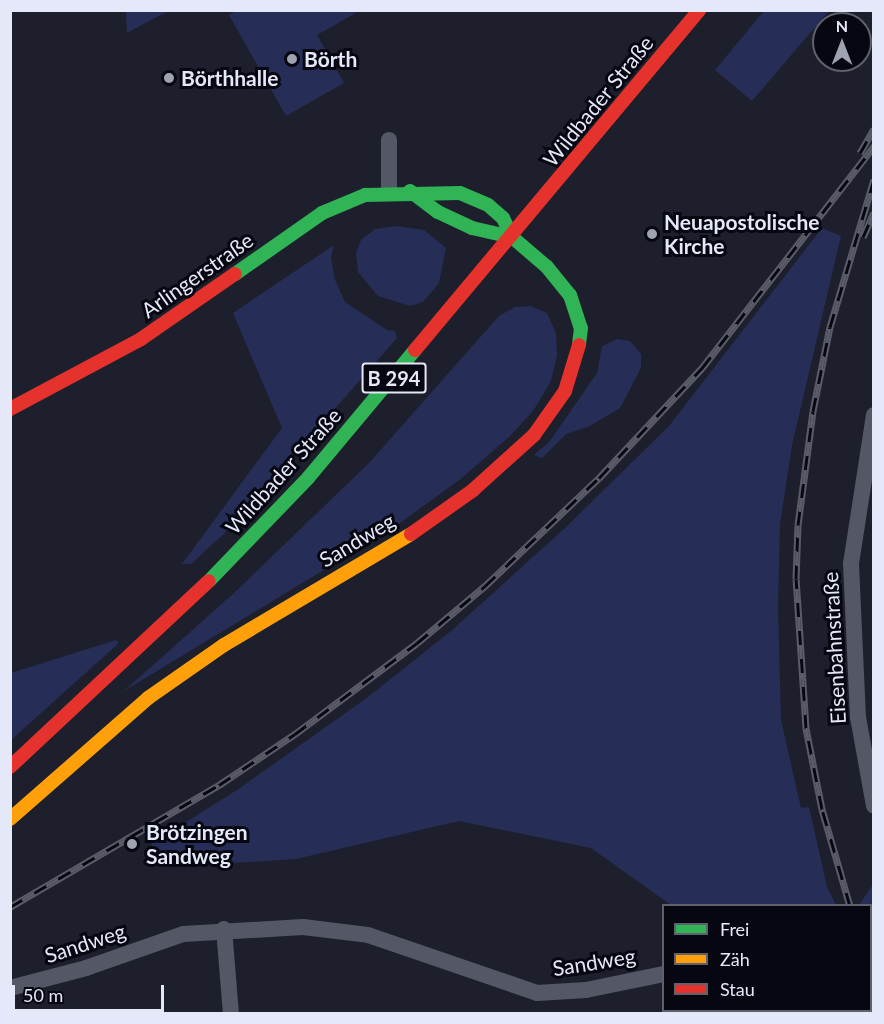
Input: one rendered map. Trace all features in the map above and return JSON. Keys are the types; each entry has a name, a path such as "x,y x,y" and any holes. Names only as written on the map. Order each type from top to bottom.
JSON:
{"main road":[{"name":"Wildbader Straße","path":"10,767 236,555 308,478 512,237 699,10"},
{"path":"410,191 438,212 472,228 512,237"},
{"name":"Arlingerstraße","path":"10,409 141,339 322,213 364,195 410,191 460,193 488,205 503,218 512,237"},
{"name":"Sandweg","path":"10,819 148,698 224,645 402,540 472,491 534,435 573,374 581,328 570,295 547,267 512,237"}],"street":[{"path":"389,140 389,192"},
{"name":"Eisenbahnstraße","path":"873,415 851,564 858,717 873,806"},
{"name":"Sandweg","path":"10,988 86,968 183,934 224,929 303,927 368,935 537,993 586,990 662,974"},
{"path":"224,929 231,1014"}],"shaded area":[{"path":"126,10 168,11 127,33"},
{"name":"Börth","path":"238,10 359,11 317,35 344,83 286,116 229,15"},
{"path":"764,11 829,11 812,12 812,31 752,101 715,70"},
{"path":"397,226 424,230 446,248 439,283 423,302 410,306 378,296 358,272 356,253 361,240 375,229"},
{"path":"822,228 841,236 792,445 780,524 778,608 781,720 801,808 809,807 827,887 836,904 670,904 591,848 459,821 296,859 169,867 151,844 237,790 368,697 451,631 565,528 669,426"},
{"path":"334,245 331,258 335,280 345,302 387,330 395,331 397,338 230,528 191,564 182,564 282,428 233,313"},
{"path":"531,306 547,313 556,333 557,356 551,381 533,411 510,436 462,478 393,528 124,691 235,592 369,463 499,316 515,307"},
{"path":"617,339 630,341 641,354 641,368 620,408 588,427 566,434 542,458 534,455 550,441 597,373 602,346"},
{"path":"116,640 119,643 11,740 11,673"},
{"path":"874,884 873,940 872,904 860,904"},
{"path":"872,996 873,1013 833,1012 872,1012"}],"railway":[{"path":"860,153 874,129"},
{"path":"10,907 219,785 295,734 417,643 485,586 599,478 702,368 874,146"},
{"path":"849,904 822,809 806,728 796,579 798,525 813,411 830,327 874,179"},
{"path":"863,237 874,212"},
{"path":"872,960 874,964"}],"traffic: fast":[{"path":"410,191 438,212 472,228 512,237"},
{"path":"235,274 322,213 365,195 460,193 488,205 503,218 512,237 547,267 570,295 581,328 579,345"},
{"path":"209,581 308,478 415,350"}],"traffic: slow":[{"path":"10,819 148,698 224,645 411,534"}],"traffic: jam":[{"path":"415,350 699,10"},
{"path":"10,409 141,339 235,274"},
{"path":"411,534 472,491 534,435 565,391 579,345"},
{"path":"10,767 209,581"}],"place":[{"name":"Börth","path":"292,59"},
{"name":"Börthhalle","path":"169,78"},
{"name":"Neuapostolische Kirche","path":"652,234"},
{"name":"Brötzingen Sandweg","path":"132,844"}]}
